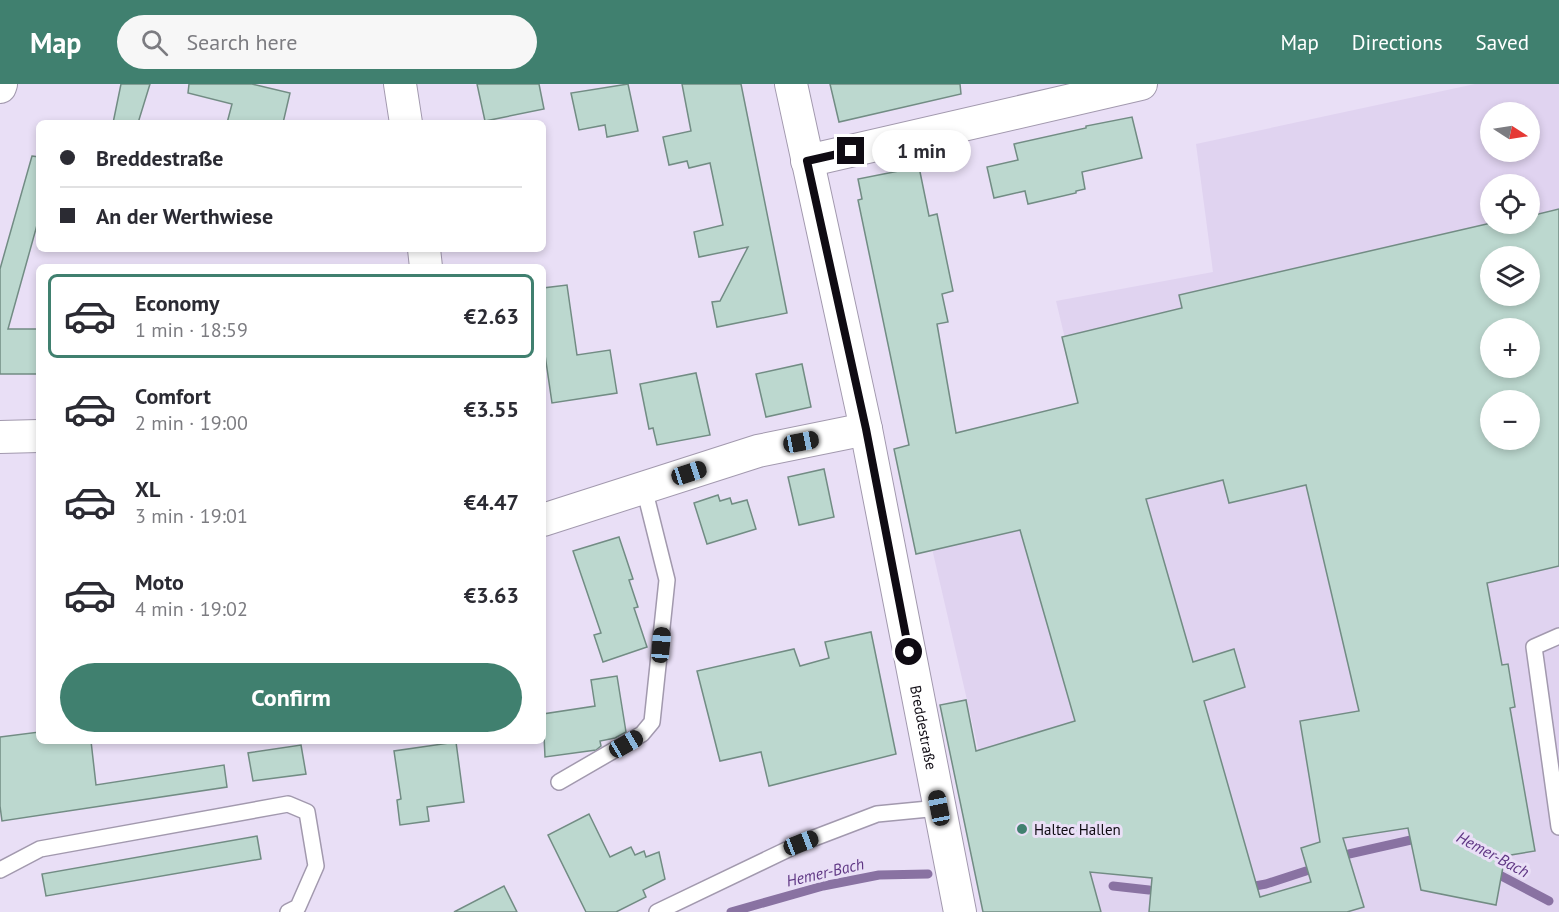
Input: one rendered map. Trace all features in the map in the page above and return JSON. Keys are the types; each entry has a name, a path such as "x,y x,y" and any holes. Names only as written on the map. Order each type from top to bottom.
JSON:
{"street":[{"path":"400,84 406,120"},
{"name":"Breddestraße","path":"791,84 866,429 960,912"},
{"path":"807,161 1141,84"},
{"path":"546,519 758,451 866,429"},
{"path":"0,437 36,436"}],"lane":[{"path":"559,782 642,734 652,723 667,580 644,488"},
{"path":"1559,636 1534,647 1559,827"},
{"path":"0,870 40,849 288,804 307,812 316,866 298,907 288,912"},
{"path":"657,912 801,843 877,814 939,808"}],"shaded area":[{"path":"1475,84 1559,84 1559,912 1016,912 912,462 1084,418 1056,301 1213,272 1196,144"}],"building":[{"path":"121,84 150,84 139,120 114,120"},
{"path":"189,84 252,84 290,93 284,120 228,120 232,104 188,93"},
{"path":"477,84 539,84 544,109 485,120"},
{"path":"628,84 638,131 607,137 605,125 579,130 571,93"},
{"path":"682,84 741,84 787,313 717,327 712,302 720,301 748,247 699,257 694,232 723,225 710,163 689,168 687,161 669,165 663,137 691,131"},
{"path":"830,84 960,84 961,94 839,122"},
{"path":"1132,117 1142,158 1082,172 1085,189 1076,191 1076,193 1028,204 1025,191 994,198 987,167 1018,160 1014,144"},
{"path":"32,156 36,157 36,229 8,329 36,329 36,374 0,374 0,269"},
{"path":"919,167 929,216 937,214 953,291 942,294 948,322 937,324 956,433 1078,403 1062,337 1182,308 1179,295 1480,226 1480,234 1540,234 1540,214 1559,209 1559,566 1487,583 1502,665 1508,664 1515,707 1510,708 1535,851 1505,856 1496,905 1421,890 1408,828 1343,838 1364,907 1347,912 1149,912 1152,878 1090,872 1101,912 983,912 940,705 966,700 976,751 1075,721 1020,530 916,554 894,449 909,445 858,200 862,199 858,179","holes":["1223,480 1229,503 1306,485 1359,711 1300,721 1320,842 1301,848 1311,882 1260,897 1204,701 1245,687 1234,649 1193,662 1146,499"]},
{"path":"567,285 577,355 610,350 617,393 552,403 546,362 546,288"},
{"path":"802,364 811,407 766,417 756,374"},
{"path":"696,373 710,435 657,445 653,428 649,429 640,384"},
{"path":"824,469 834,517 799,525 788,477"},
{"path":"718,495 720,501 730,498 732,504 747,500 756,529 707,544 694,503"},
{"path":"619,537 633,579 629,580 638,607 634,608 647,647 603,662 594,635 601,633 573,551"},
{"path":"871,632 896,754 769,786 761,752 720,761 697,671 794,649 800,666 829,658 825,642"},
{"path":"617,676 626,732 615,738 600,741 601,746 596,750 545,757 546,714 595,706 591,680"},
{"path":"36,732 36,744 91,744 96,785 224,765 227,787 2,821 0,737"},
{"path":"456,744 464,802 427,807 429,821 400,825 397,800 401,799 394,751"},
{"path":"301,745 306,774 253,781 248,753"},
{"path":"589,814 610,857 631,847 635,855 644,851 646,857 659,852 665,879 643,890 646,897 616,912 586,912 548,835"},
{"path":"257,836 261,859 46,896 42,874"},
{"path":"504,886 517,912 454,912"}],"waterway":[{"name":"Hemer-Bach","path":"1349,854 1420,840"},
{"name":"Hemer-Bach","path":"1490,870 1549,901"},
{"name":"Hemer-Bach","path":"1244,888 1266,884 1306,871"},
{"name":"Hemer-Bach","path":"731,912 823,886 879,875 928,874"},
{"name":"Hemer-Bach","path":"1113,886 1149,890"}],"place":[{"name":"Haltec Hallen","path":"1022,829"}],"route":[{"path":"851,151 807,161 866,429 909,652"}]}
